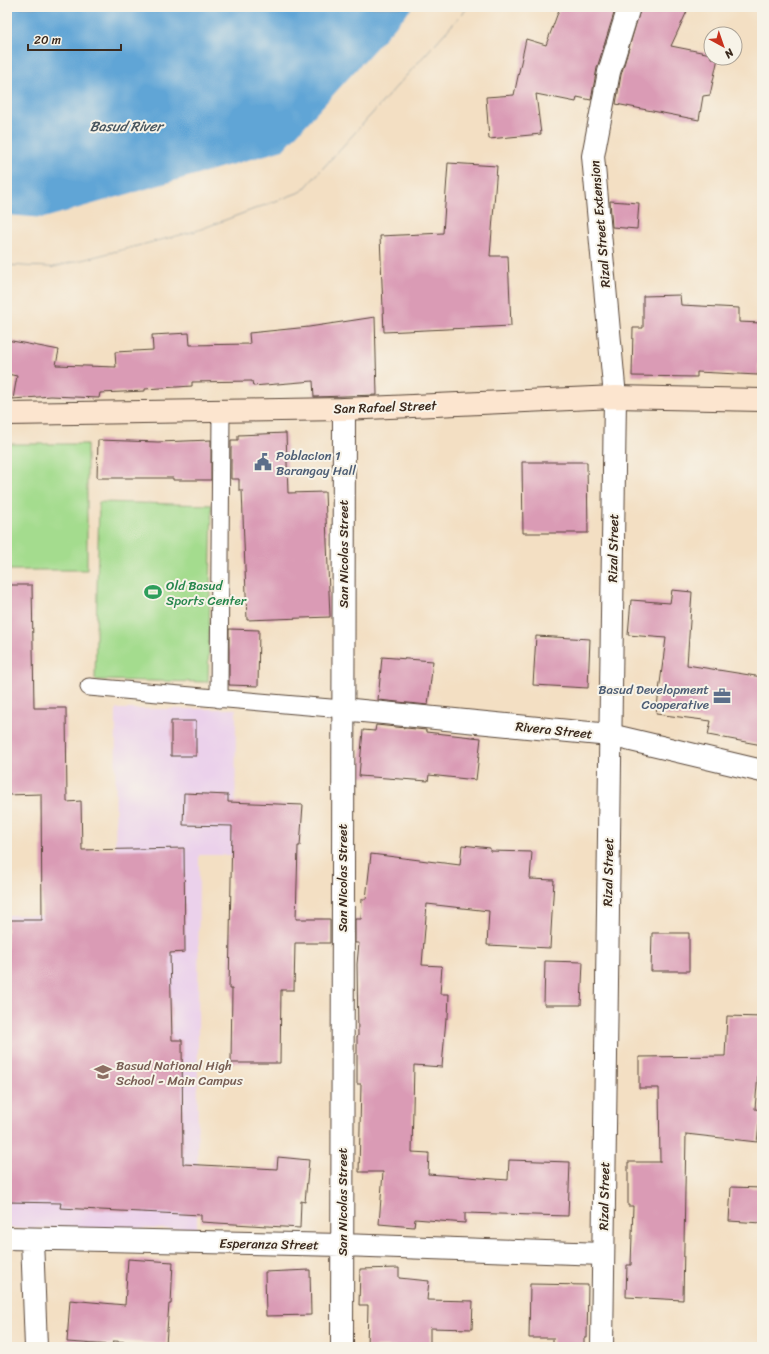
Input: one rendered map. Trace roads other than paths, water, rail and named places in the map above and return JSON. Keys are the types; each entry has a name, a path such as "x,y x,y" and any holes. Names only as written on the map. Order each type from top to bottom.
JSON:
{"main road":[{"name":"San Rafael Street","path":"7,414 344,409 615,397 762,400"}],"street":[{"name":"Rizal Street Extension","path":"615,397 593,156 609,72 629,7"},
{"name":"Rizal Street","path":"602,1347 615,397"},
{"name":"San Nicolas Street","path":"342,1347 342,709 344,409"},
{"name":"Rivera Street","path":"342,709 610,735 762,771"},
{"name":"Esperanza Street","path":"7,1238 342,1245 603,1254"},
{"path":"32,1239 36,1347"}],"lane":[{"path":"219,699 221,411"},
{"path":"89,687 342,709"}],"water":[{"name":"Basud River","path":"7,7 468,7 302,191 195,231 53,267 7,265"}],"place":[{"name":"Poblacion 1 Barangay Hall","path":"263,462"},
{"name":"Old Basud Sports Center","path":"153,592"},
{"name":"Basud Development Cooperative","path":"722,696"},
{"name":"Basud National High School - Main Campus","path":"103,1072"}]}
